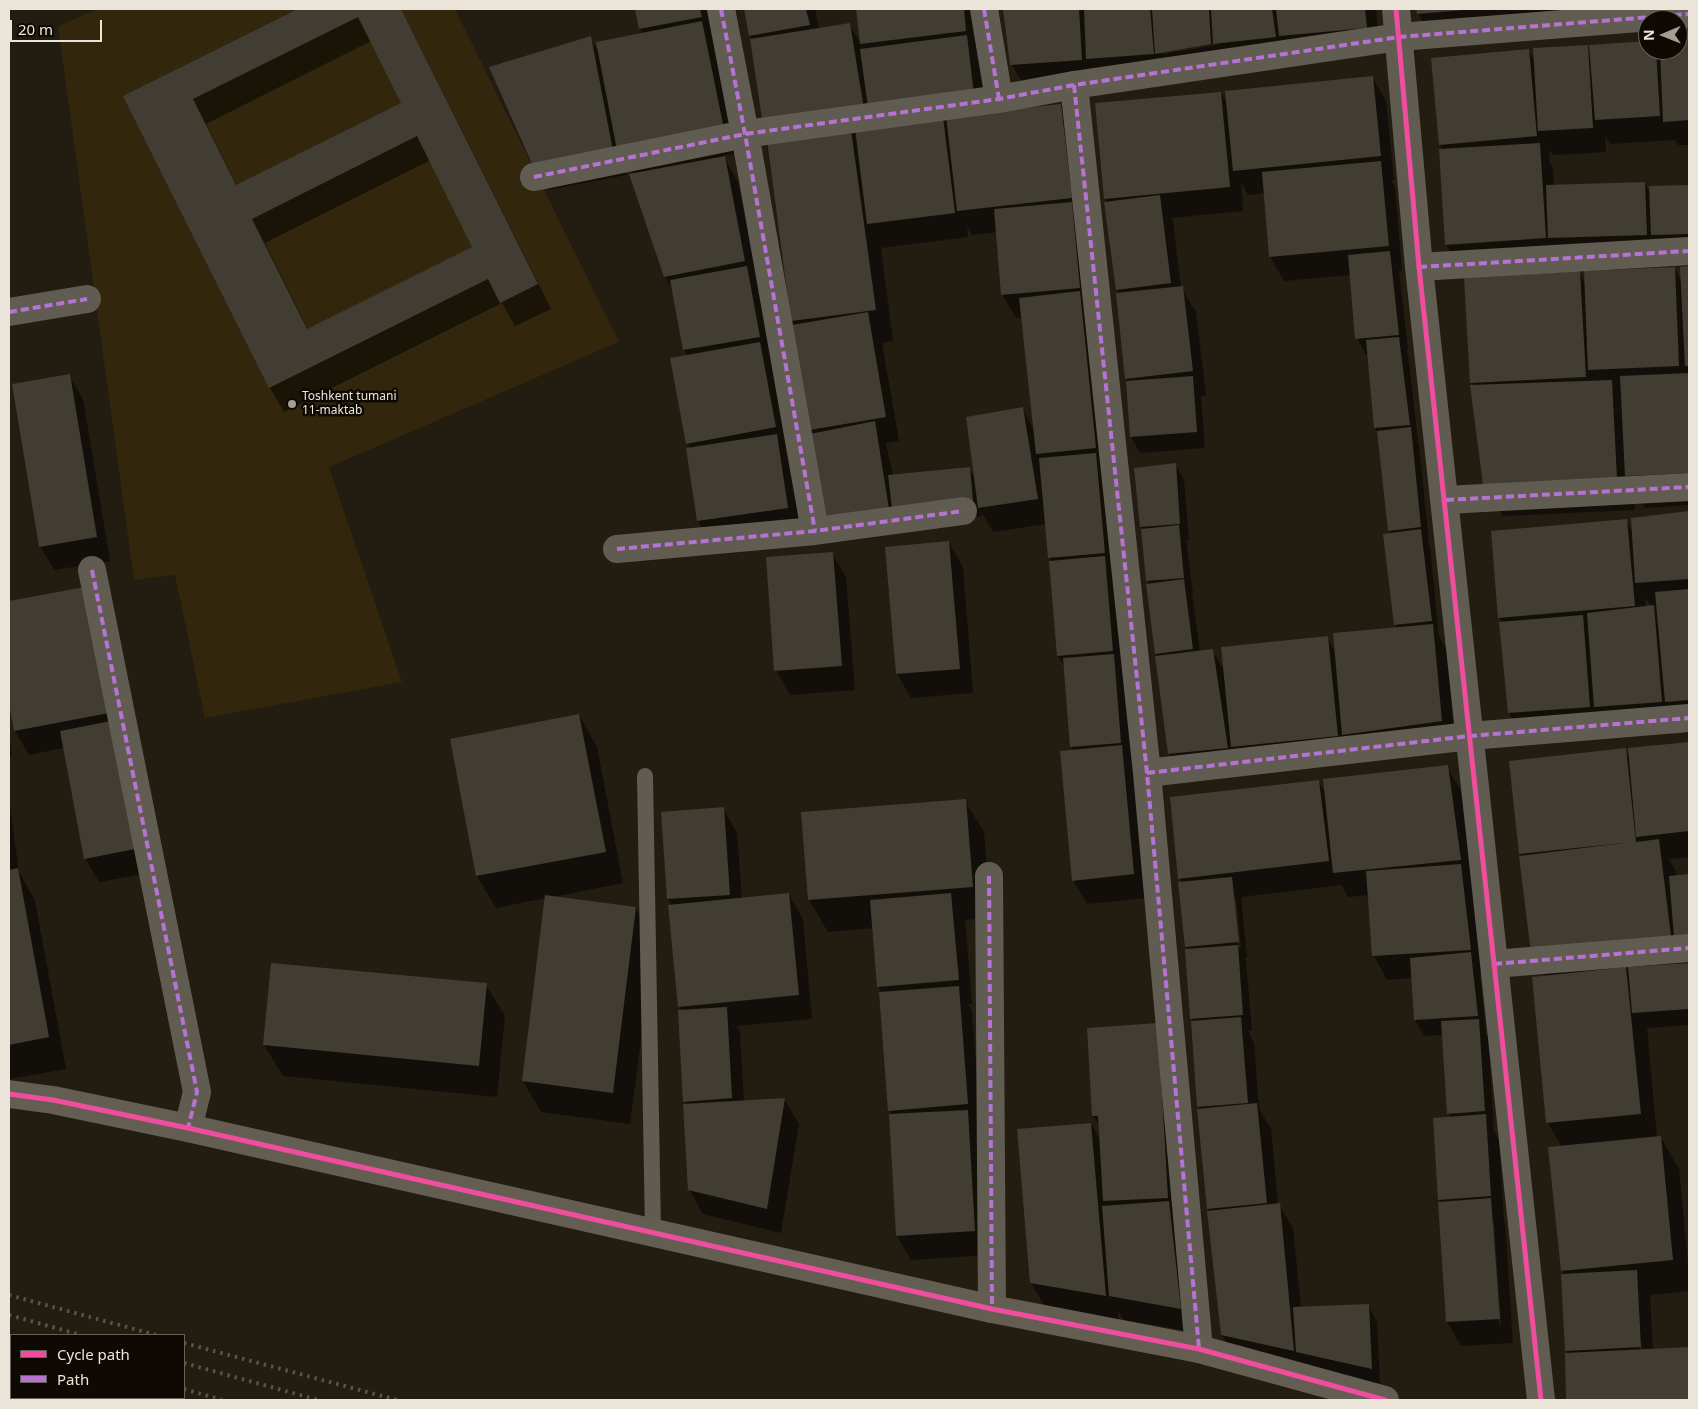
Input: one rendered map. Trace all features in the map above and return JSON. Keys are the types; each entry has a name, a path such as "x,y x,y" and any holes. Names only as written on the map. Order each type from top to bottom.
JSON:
{"street":[{"path":"721,9 815,531"},
{"path":"984,9 999,99"},
{"path":"1396,9 1420,267 1541,1400"},
{"path":"534,177 745,134 999,99 1074,85 1399,37 1689,14"},
{"path":"1074,85 1147,773 1199,1349"},
{"path":"1420,267 1689,251"},
{"path":"9,312 86,299"},
{"path":"1446,500 1689,487"},
{"path":"618,549 815,531 963,511"},
{"path":"92,570 197,1092 188,1128"},
{"path":"1147,773 1470,736 1689,718"},
{"path":"989,876 992,1309"},
{"path":"1494,964 1689,948"},
{"path":"9,1094 52,1100 188,1128 992,1309 1199,1349 1385,1400"}],"lane":[{"path":"645,776 653,1232"}],"shaded area":[{"name":"Toshkent tumani 11-maktab","path":"98,9 455,9 619,342 329,467 402,682 205,718 175,575 134,580 58,26"}],"building":[{"path":"298,9 401,9 538,284 500,303 488,279 269,388 123,96","holes":["358,17 401,103 236,185 193,99","417,136 472,247 307,329 252,219"]},
{"path":"635,9 700,9 702,17 639,29"},
{"path":"744,9 806,9 810,25 749,36"},
{"path":"856,9 964,9 966,31 860,44"},
{"path":"1003,9 1079,9 1082,60 1010,65"},
{"path":"1084,9 1150,9 1154,54 1086,59"},
{"path":"1152,9 1209,9 1211,44 1155,54"},
{"path":"1211,9 1272,9 1276,37 1213,44"},
{"path":"1276,9 1365,9 1367,28 1279,36"},
{"path":"1416,9 1463,9 1463,10 1417,14"},
{"path":"702,21 724,129 617,150 596,42"},
{"path":"850,23 864,109 763,125 750,39"},
{"path":"967,35 974,95 868,108 860,49"},
{"path":"1688,35 1689,120 1663,122 1660,60 1688,60"},
{"path":"591,36 613,151 533,166 489,67"},
{"path":"1638,42 1638,60 1657,60 1660,116 1595,120 1589,45"},
{"path":"1588,45 1593,128 1538,131 1533,48"},
{"path":"1529,49 1537,136 1439,145 1431,58"},
{"path":"1373,76 1381,156 1233,171 1225,91"},
{"path":"1221,92 1230,187 1104,199 1095,103"},
{"path":"1061,104 1072,198 957,211 946,116"},
{"path":"943,117 955,213 867,224 855,129"},
{"path":"851,130 876,310 791,321 767,141"},
{"path":"1540,143 1546,238 1445,245 1439,149"},
{"path":"725,156 745,261 664,277 629,174"},
{"path":"1381,161 1389,246 1269,257 1262,172"},
{"path":"1645,182 1647,235 1548,238 1546,185"},
{"path":"1689,185 1689,234 1651,235 1649,186"},
{"path":"1160,195 1171,283 1116,290 1104,202"},
{"path":"1072,202 1080,288 1001,295 994,209"},
{"path":"1390,251 1399,335 1355,339 1348,255"},
{"path":"747,266 760,337 683,350 670,280"},
{"path":"1689,266 1689,366 1685,366 1680,267"},
{"path":"1675,267 1679,366 1588,370 1584,271"},
{"path":"1580,271 1586,377 1470,383 1464,278"},
{"path":"1183,286 1193,371 1125,379 1116,293"},
{"path":"1080,291 1096,448 1036,454 1019,298"},
{"path":"868,312 886,417 810,430 792,325"},
{"path":"1399,337 1410,425 1374,428 1366,340"},
{"path":"760,342 776,427 686,444 670,358"},
{"path":"1689,373 1689,473 1625,476 1620,376"},
{"path":"70,374 97,537 39,547 12,384"},
{"path":"1193,376 1197,432 1130,437 1126,381"},
{"path":"1612,380 1617,479 1483,485 1470,385"},
{"path":"1023,407 1038,499 978,508 966,417"},
{"path":"875,421 889,509 826,518 810,434"},
{"path":"1411,427 1421,527 1388,531 1377,431"},
{"path":"777,434 788,508 697,521 686,448"},
{"path":"1096,453 1105,553 1048,558 1039,458"},
{"path":"1176,463 1180,524 1140,527 1134,468"},
{"path":"970,467 973,500 892,509 888,475"},
{"path":"1689,511 1689,579 1635,583 1631,518"},
{"path":"1627,519 1635,606 1498,618 1491,531"},
{"path":"1179,525 1184,578 1146,581 1141,529"},
{"path":"1421,529 1432,621 1394,625 1383,534"},
{"path":"949,541 960,669 896,674 885,547"},
{"path":"833,552 842,666 774,671 766,557"},
{"path":"1105,556 1113,651 1057,656 1049,561"},
{"path":"1184,579 1193,649 1155,654 1146,584"},
{"path":"85,587 109,713 14,731 9,704 9,601"},
{"path":"1689,589 1689,700 1665,702 1655,592"},
{"path":"1654,605 1662,702 1594,707 1587,613"},
{"path":"1583,615 1590,707 1508,713 1499,622"},
{"path":"1433,624 1442,721 1342,735 1333,633"},
{"path":"1328,636 1338,736 1231,747 1221,647"},
{"path":"1213,649 1228,748 1168,754 1155,656"},
{"path":"1114,654 1121,743 1070,747 1063,658"},
{"path":"579,714 606,852 476,876 450,739"},
{"path":"111,721 135,849 84,859 60,731"},
{"path":"1689,742 1689,831 1636,837 1628,748"},
{"path":"1122,745 1134,874 1072,881 1060,751"},
{"path":"1626,748 1636,842 1659,839 1671,936 1531,953 1519,856 1623,843 1519,854 1509,761"},
{"path":"1448,765 1461,860 1333,873 1323,779"},
{"path":"1319,780 1329,861 1178,879 1170,797"},
{"path":"966,799 973,887 808,900 801,812"},
{"path":"724,807 730,895 667,899 661,812"},
{"path":"1461,864 1471,950 1372,956 1366,871"},
{"path":"18,868 49,1037 9,1045 9,870"},
{"path":"1689,874 1689,934 1674,936 1669,876"},
{"path":"1232,877 1239,942 1185,947 1178,882"},
{"path":"789,893 799,995 678,1007 668,905"},
{"path":"951,893 959,980 877,987 870,900"},
{"path":"545,895 636,907 613,1093 522,1081"},
{"path":"1238,945 1243,1015 1190,1019 1185,949"},
{"path":"1471,952 1478,1016 1414,1020 1410,958"},
{"path":"271,963 487,983 479,1066 263,1045"},
{"path":"1689,963 1689,1009 1632,1013 1628,967"},
{"path":"1626,967 1641,1114 1546,1123 1532,977"},
{"path":"959,986 968,1104 888,1111 879,992"},
{"path":"727,1007 732,1098 683,1102 678,1010"},
{"path":"1241,1017 1248,1103 1197,1107 1191,1021"},
{"path":"1479,1019 1485,1111 1447,1114 1441,1021"},
{"path":"1158,1023 1168,1198 1103,1201 1098,1116 1092,1116 1087,1028"},
{"path":"785,1098 767,1209 688,1190 683,1104"},
{"path":"1257,1103 1267,1203 1207,1209 1197,1109"},
{"path":"968,1110 975,1231 896,1236 889,1114"},
{"path":"1486,1114 1491,1196 1438,1200 1433,1118"},
{"path":"1091,1123 1106,1296 1030,1283 1017,1129"},
{"path":"1661,1136 1673,1260 1561,1271 1548,1147"},
{"path":"1491,1198 1500,1319 1446,1322 1438,1202"},
{"path":"1169,1201 1181,1309 1109,1296 1102,1206"},
{"path":"1280,1203 1294,1351 1221,1335 1207,1211"},
{"path":"1637,1270 1641,1347 1565,1351 1561,1274"},
{"path":"1369,1304 1372,1369 1296,1352 1293,1307"},
{"path":"1689,1347 1689,1400 1566,1400 1565,1353"}],"railway":[{"path":"9,1295 152,1334"},
{"path":"9,1315 77,1334"},
{"path":"185,1343 397,1400"},
{"path":"185,1363 318,1400"},
{"path":"185,1389 222,1400"}],"marked path":[{"path":"721,9 815,531"},
{"path":"984,9 999,99"},
{"path":"534,177 745,134 999,99 1074,85 1399,37 1689,14"},
{"path":"1074,85 1147,773 1199,1349"},
{"path":"1419,267 1689,251"},
{"path":"9,312 87,299"},
{"path":"1446,500 1689,487"},
{"path":"617,549 815,531 963,511"},
{"path":"92,570 197,1092 188,1128"},
{"path":"1147,773 1470,736 1689,718"},
{"path":"989,876 992,1309"},
{"path":"1494,964 1689,948"}],"cycle path":[{"path":"1396,9 1419,267 1541,1400"},
{"path":"9,1094 53,1100 188,1128 992,1309 1199,1349 1385,1400"}],"place":[{"name":"Toshkent tumani 11-maktab","path":"292,404"}]}
